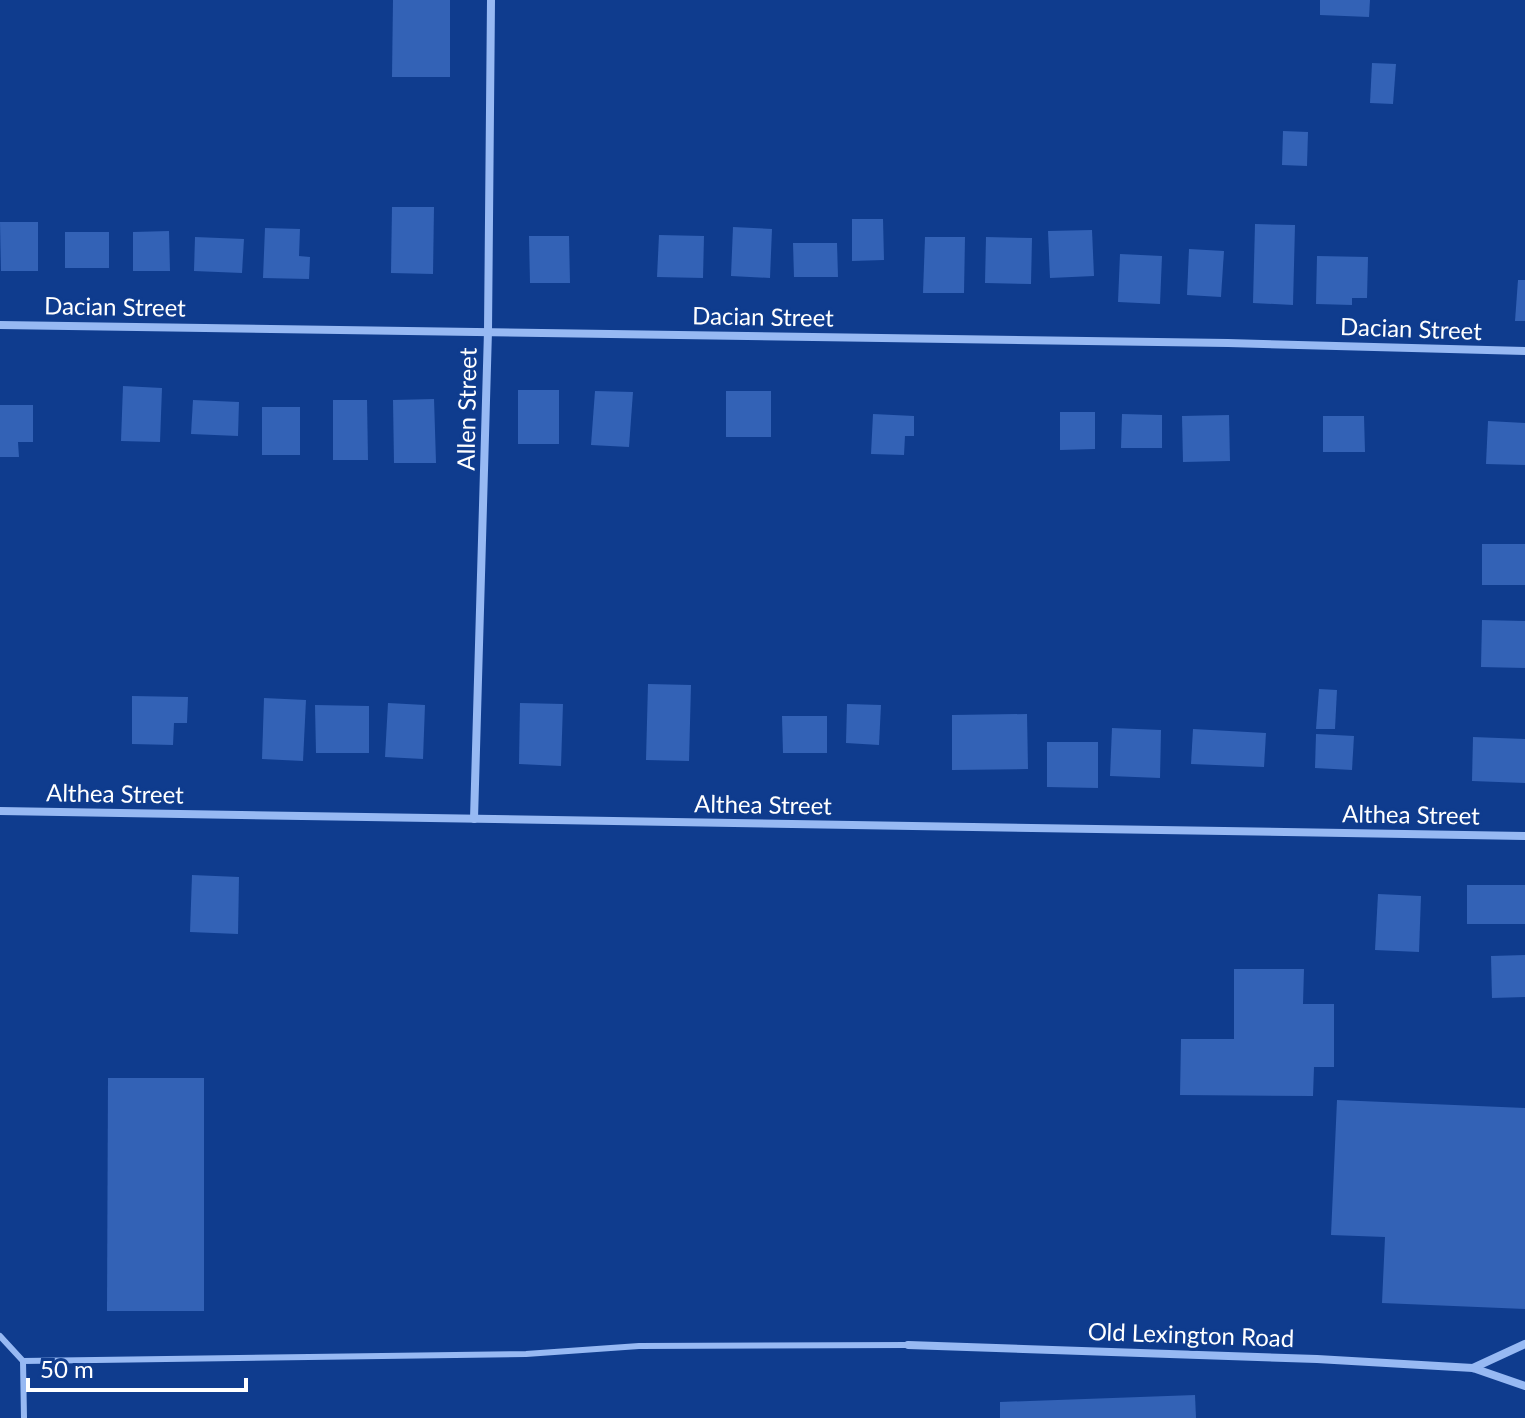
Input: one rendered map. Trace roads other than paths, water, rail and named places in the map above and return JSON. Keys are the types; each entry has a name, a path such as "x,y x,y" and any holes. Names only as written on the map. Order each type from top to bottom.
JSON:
{"street":[{"name":"Allen Street","path":"474,819 488,331 491,0"},
{"name":"Dacian Street","path":"0,325 1525,351"},
{"name":"Althea Street","path":"0,811 1525,836"},
{"name":"Old Lexington Road","path":"1473,1368 1525,1344"},
{"name":"Old Lexington Road","path":"908,1345 1317,1359 1473,1368 1525,1386"}],"lane":[{"path":"0,1336 23,1361 24,1418"},
{"path":"23,1361 526,1354 639,1346 908,1345"}]}
